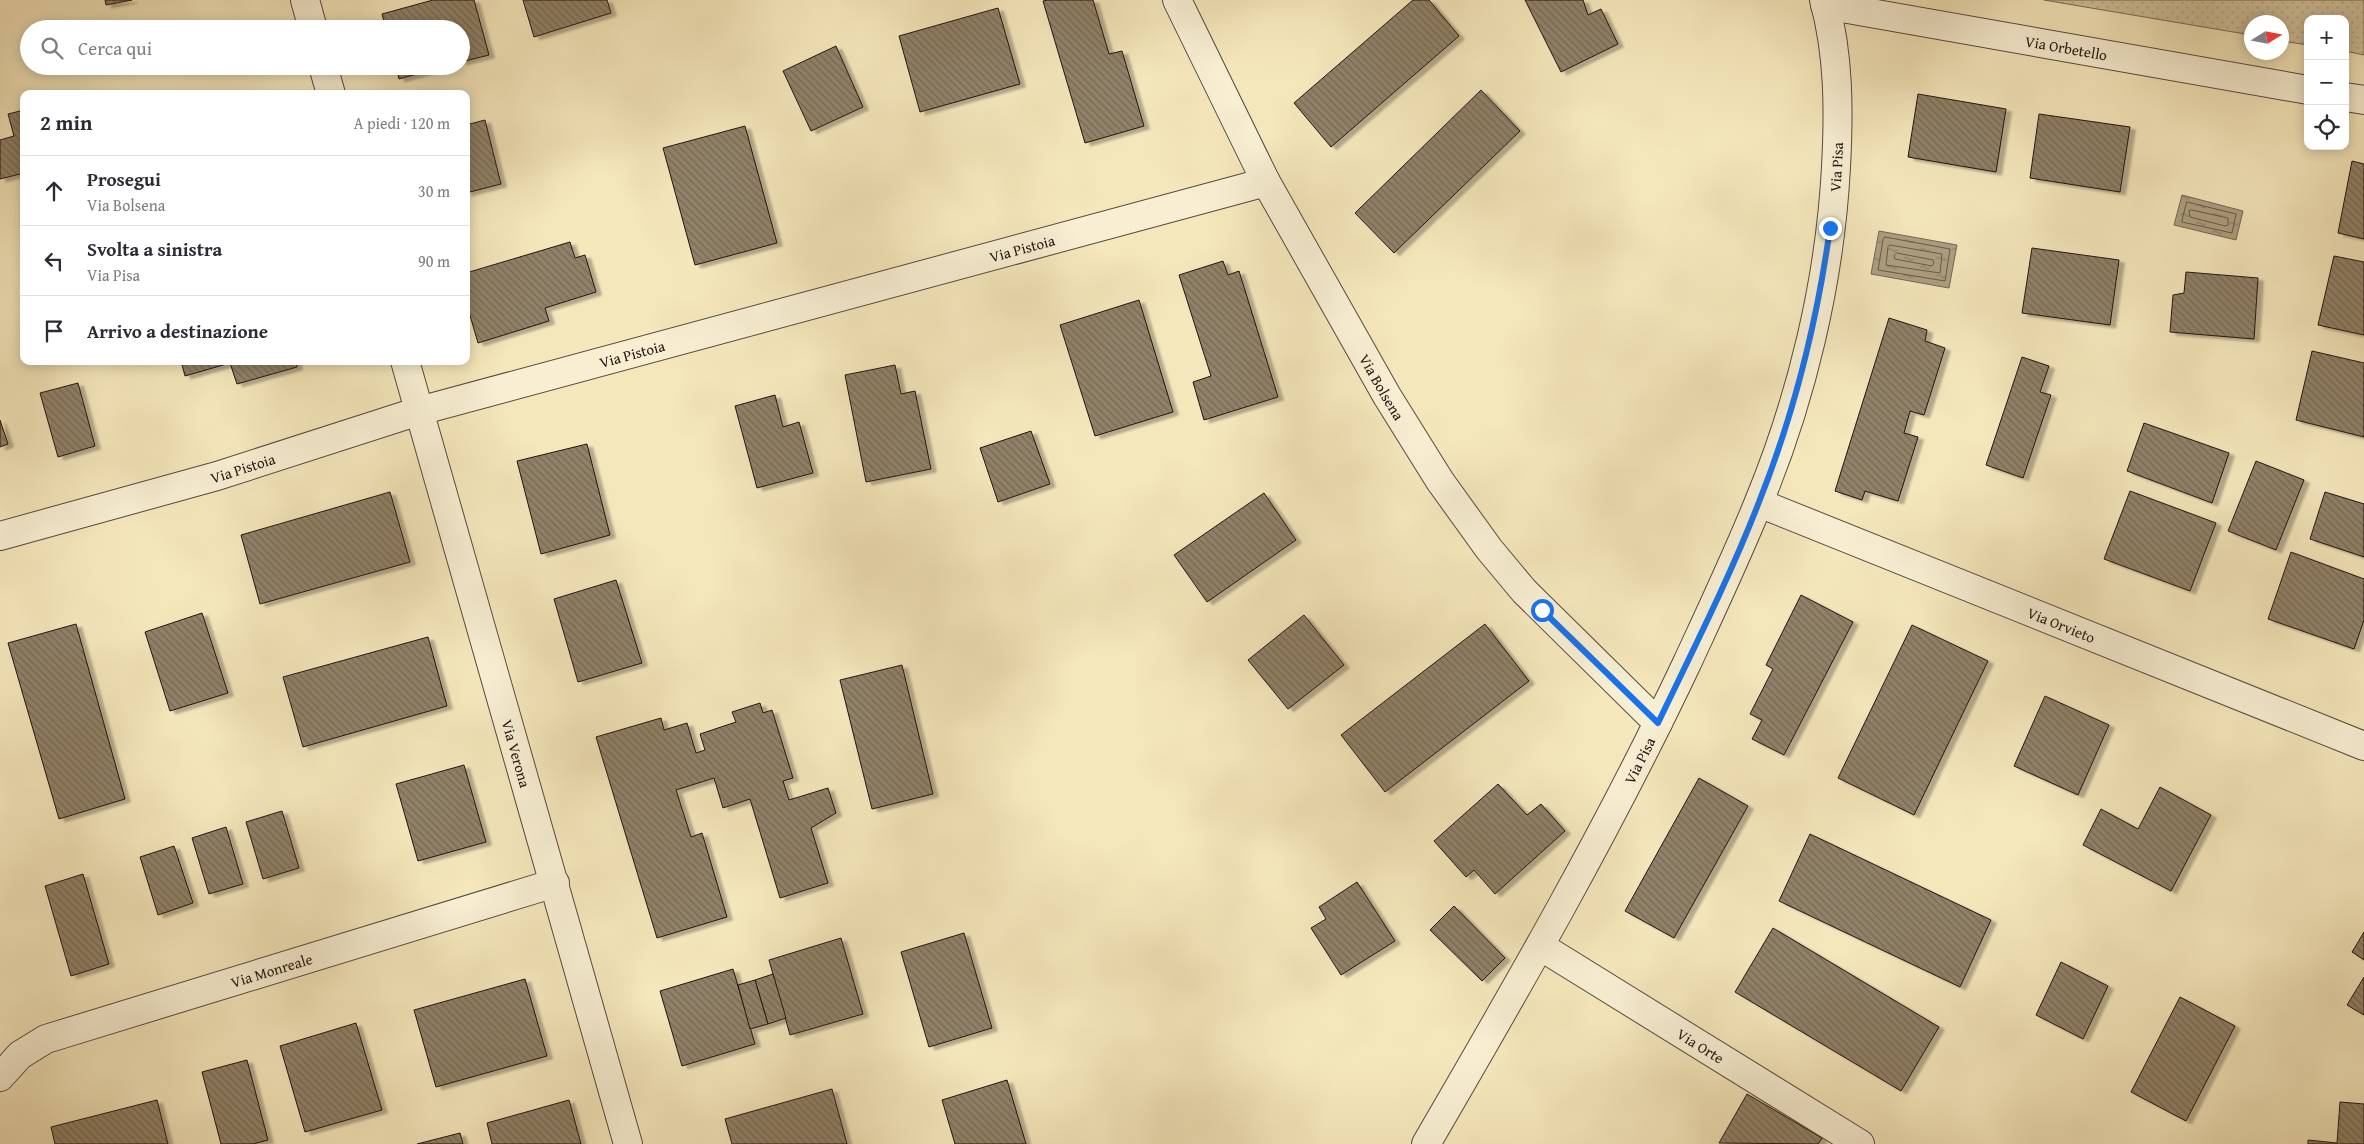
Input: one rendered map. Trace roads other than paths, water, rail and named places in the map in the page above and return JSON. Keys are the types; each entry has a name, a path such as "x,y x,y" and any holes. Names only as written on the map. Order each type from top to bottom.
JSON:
{"street":[{"path":"305,0 311,20"},
{"name":"Via Bolsena","path":"1177,0 1266,182 1396,412 1440,481 1472,527 1542,610 1658,723"},
{"name":"Via Orbetello","path":"1824,2 2304,89"},
{"name":"Via Pisa","path":"1426,1144 1540,946 1608,822 1658,723 1759,503 1788,420 1806,357 1819,297 1835,185 1838,96 1835,61 1824,2"},
{"path":"326,75 330,90"},
{"path":"2349,98 2364,100"},
{"name":"Via Pistoia","path":"0,536 217,476 418,411 1266,182"},
{"name":"Via Verona","path":"406,365 555,882 628,1144"},
{"name":"Via Orvieto","path":"1759,503 2364,746"},
{"name":"Via Monreale","path":"0,1077 20,1055 46,1039 555,882"},
{"name":"Via Orte","path":"1540,946 1860,1144"}],"water":[{"path":"2182,195 2243,211 2236,240 2174,225"},
{"path":"1879,231 1957,245 1949,288 1871,274"}]}
